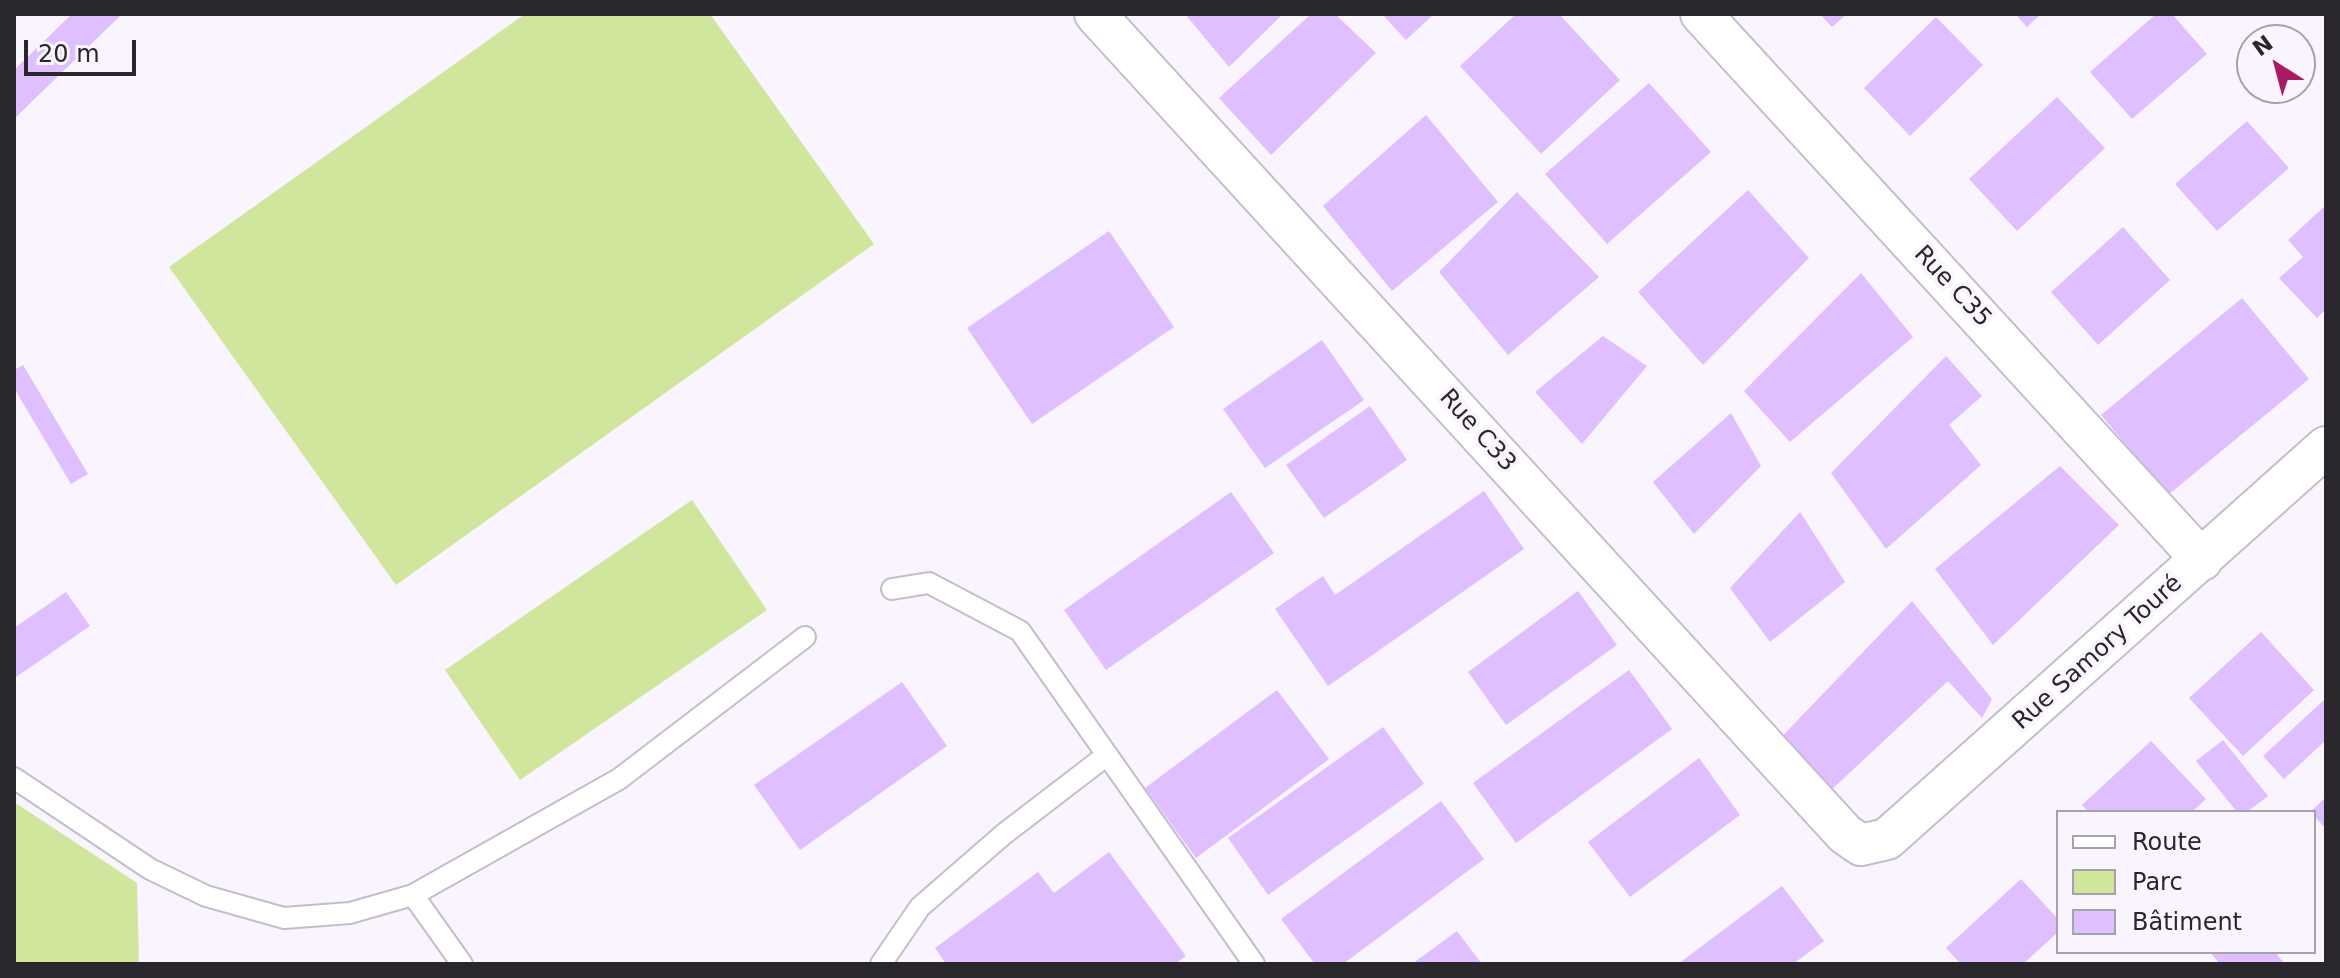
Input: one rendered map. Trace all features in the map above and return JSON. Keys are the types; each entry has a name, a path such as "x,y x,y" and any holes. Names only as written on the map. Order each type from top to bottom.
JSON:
{"street":[{"name":"Rue C33","path":"1095,14 1845,834 1861,845"},
{"name":"Rue C35","path":"1701,14 2202,560"},
{"name":"Rue Samory Touré","path":"1861,845 1887,839 2326,447"}],"lane":[{"path":"892,589 929,583 1020,631 1254,964"},
{"path":"14,778 150,869 206,896 284,918 350,913 413,895 619,779 805,637"},
{"path":"881,964 920,907 1004,834 1107,755"},
{"path":"413,895 462,964"}],"green space":[{"path":"525,14 710,14 874,244 396,585 169,267"},
{"path":"692,500 767,610 520,780 445,670"},
{"path":"14,802 137,883 139,964 14,964"}],"building":[{"path":"72,14 122,14 14,119 14,70"},
{"path":"1185,14 1283,14 1229,67"},
{"path":"1311,14 1335,14 1376,53 1271,155 1219,98"},
{"path":"1382,14 1434,14 1406,40"},
{"path":"1516,14 1559,14 1620,80 1541,154 1460,66"},
{"path":"1820,14 1847,14 1832,27"},
{"path":"2015,14 2041,14 2027,27"},
{"path":"2156,14 2172,14 2207,54 2132,119 2090,72"},
{"path":"1936,17 1983,65 1910,136 1864,88"},
{"path":"1649,83 1711,152 1607,244 1545,174"},
{"path":"2057,97 2105,148 2017,231 1969,179"},
{"path":"1426,115 1498,202 1392,291 1323,206"},
{"path":"2247,121 2289,168 2217,231 2175,184"},
{"path":"1748,190 1809,258 1703,365 1638,292"},
{"path":"1517,192 1599,277 1508,355 1439,272"},
{"path":"2326,205 2326,309 2317,318 2279,278 2303,257 2288,240"},
{"path":"2123,227 2170,280 2098,345 2051,292"},
{"path":"1109,231 1174,327 1032,424 967,328"},
{"path":"1861,273 1913,337 1790,442 1744,391"},
{"path":"2242,298 2309,379 2168,495 2101,415"},
{"path":"1603,336 1647,366 1582,444 1535,392"},
{"path":"1322,340 1364,400 1265,468 1223,409"},
{"path":"1946,356 1982,396 1949,425 1981,465 1886,549 1831,473"},
{"path":"23,365 88,474 71,484 14,388 14,370"},
{"path":"1370,406 1407,460 1324,518 1286,465"},
{"path":"1731,413 1761,466 1694,534 1653,482"},
{"path":"2060,466 2119,525 1993,645 1935,569"},
{"path":"1484,491 1524,549 1328,686 1275,609 1323,576 1335,595"},
{"path":"1231,492 1274,553 1106,670 1064,610"},
{"path":"1800,512 1845,582 1770,642 1730,588"},
{"path":"1578,591 1617,645 1506,725 1468,672"},
{"path":"66,592 90,626 16,677 14,628"},
{"path":"1912,601 1992,699 1982,718 1948,681 1829,792 1769,750"},
{"path":"2261,632 2314,690 2243,756 2189,698"},
{"path":"1629,670 1672,729 1516,843 1473,783"},
{"path":"902,682 947,746 800,850 754,785"},
{"path":"1277,690 1329,759 1196,858 1145,788"},
{"path":"2326,698 2326,740 2284,779 2263,756"},
{"path":"1383,727 1424,784 1268,895 1228,838"},
{"path":"2223,740 2268,796 2250,810 2235,810 2196,761"},
{"path":"2151,741 2206,799 2194,810 2087,810 2082,805"},
{"path":"1699,758 1740,815 1630,897 1588,842"},
{"path":"2326,797 2326,829 2316,818 2316,810 2312,810"},
{"path":"1441,801 1484,859 1343,964 1315,964 1281,919"},
{"path":"1109,852 1186,956 1175,964 946,964 935,948 1038,872 1054,893"},
{"path":"2021,879 2056,917 2056,934 2023,964 1961,964 1946,948"},
{"path":"1782,886 1824,941 1793,964 1678,964"},
{"path":"1457,931 1482,964 1412,964"},
{"path":"2212,954 2277,954 2284,963 2220,964"}]}
